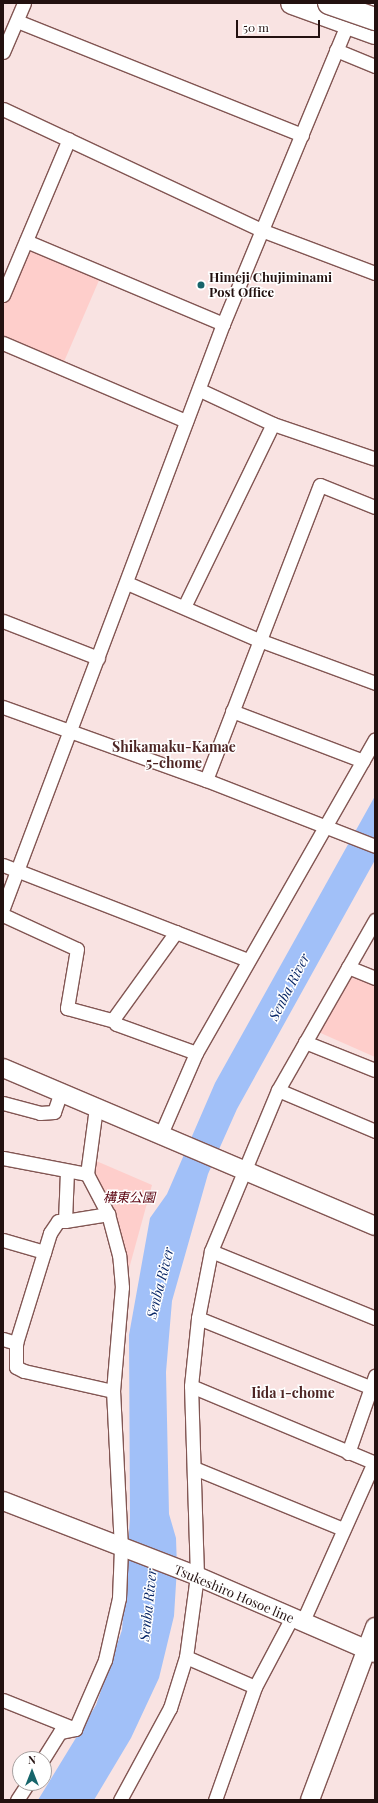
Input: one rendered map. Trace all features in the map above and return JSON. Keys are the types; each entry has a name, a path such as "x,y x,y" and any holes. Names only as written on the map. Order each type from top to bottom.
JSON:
{"highway":[{"path":"292,3 375,33"},
{"path":"329,3 375,20"}],"street":[{"path":"3,52 24,3"},
{"path":"3,908 127,583 186,421 200,390 223,324 356,3"},
{"path":"17,21 302,135"},
{"path":"336,50 375,66"},
{"path":"3,109 261,230 375,273"},
{"path":"3,295 69,139"},
{"path":"26,241 223,324"},
{"path":"3,343 186,421"},
{"path":"200,390 274,424 373,458"},
{"path":"184,607 274,424"},
{"path":"206,780 258,640 320,484 375,506"},
{"path":"127,583 258,640 375,683"},
{"path":"3,621 98,658"},
{"path":"3,707 206,780 375,846"},
{"path":"232,711 363,761"},
{"path":"161,1134 196,1053 375,739"},
{"path":"3,865 248,960"},
{"path":"3,915 76,949 67,1008 115,1021 196,1053"},
{"path":"120,1800 170,1708 186,1657 191,1574 194,1468 191,1386 198,1318 211,1251 242,1170 278,1090 375,920"},
{"path":"115,1021 176,932"},
{"path":"348,967 375,978"},
{"path":"305,1042 375,1070"},
{"path":"3,1068 375,1226"},
{"path":"278,1090 375,1131"},
{"path":"3,1103 40,1113 54,1112 61,1092"},
{"path":"75,1729 105,1660 119,1598 123,1549 113,1391 122,1287 119,1255 108,1214 87,1174 96,1107"},
{"path":"3,1158 67,1172 87,1174"},
{"path":"65,1221 67,1172"},
{"path":"108,1214 58,1221 44,1252 16,1343 16,1366 24,1371 113,1391"},
{"path":"3,1240 44,1252"},
{"path":"211,1251 375,1318"},
{"path":"198,1318 373,1382 348,1453"},
{"path":"3,1339 16,1343"},
{"path":"191,1386 348,1453 374,1462 343,1529 297,1621 255,1687 215,1800"},
{"path":"194,1468 343,1529"},
{"name":"Tsukeshiro Hosoe line","path":"3,1501 123,1549 191,1574 297,1621 371,1651"},
{"path":"310,1800 371,1651 375,1627"},
{"path":"186,1657 255,1687"},
{"path":"3,1700 75,1729"},
{"path":"48,1751 60,1732 75,1729"},
{"path":"17,1800 23,1791"}],"green space":[{"path":"31,249 100,278 63,364 3,338 3,305 26,250"},
{"path":"354,977 375,985 375,1057 316,1031 348,978"},
{"name":"構東公園","path":"94,1160 152,1185 127,1276 93,1177"}],"water":[{"name":"Senba River","path":"375,796 375,860 237,1109 208,1174 172,1301 166,1372 169,1514 176,1538 177,1568 174,1616 159,1678 131,1738 94,1800 38,1800 43,1791 52,1791 52,1777 96,1705 122,1630 130,1518 129,1335 150,1218 167,1194 215,1083"}],"place":[{"name":"Himeji Chujiminami Post Office","path":"201,285"}],"district":[{"name":"Shikamaku-Kamae 5-chome","path":"174,756"},
{"name":"Iida 1-chome","path":"293,1393"}]}
